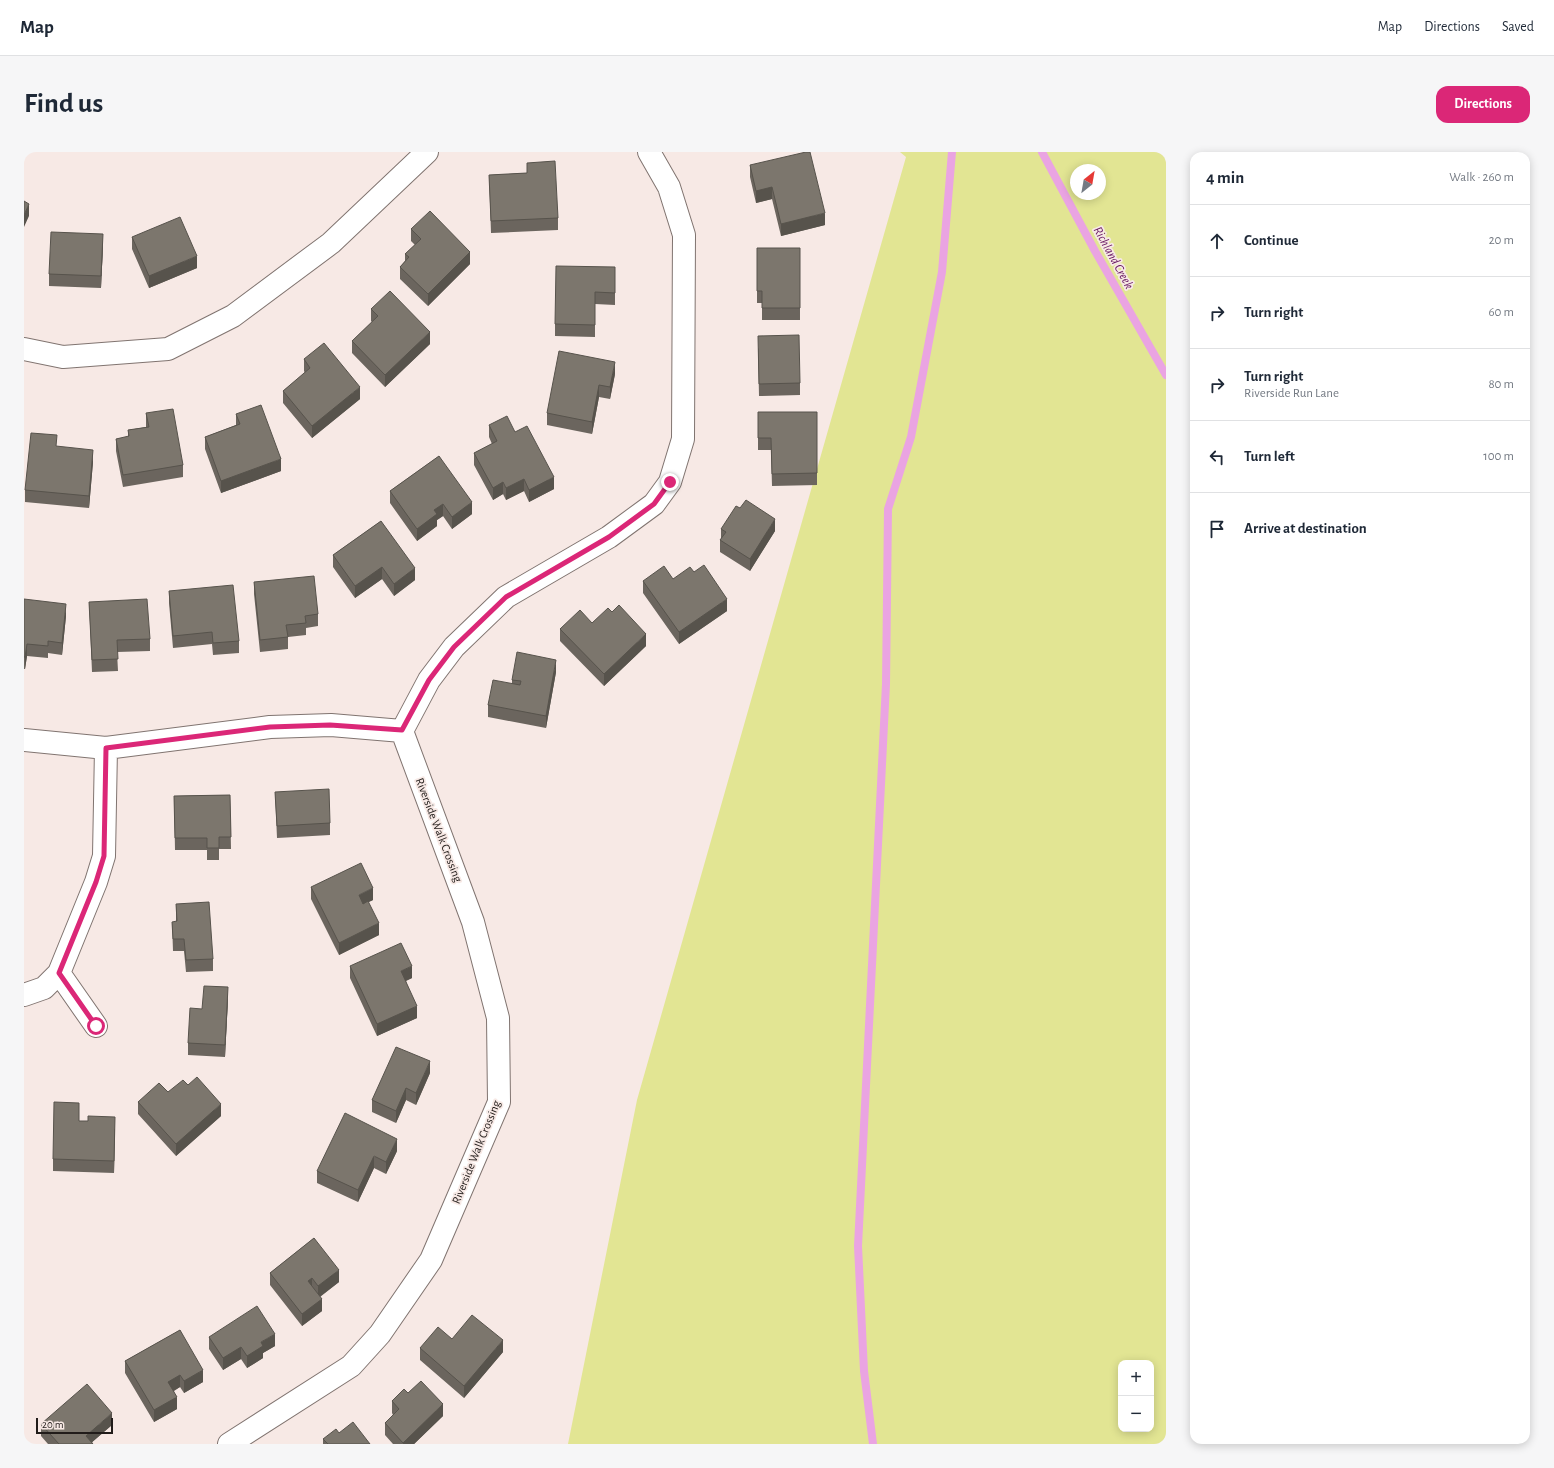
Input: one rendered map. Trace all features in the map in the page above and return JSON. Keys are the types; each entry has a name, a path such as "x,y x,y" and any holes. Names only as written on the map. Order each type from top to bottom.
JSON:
{"street":[{"path":"24,349 63,357 168,349 233,316 331,243 427,152"},
{"path":"24,740 106,748 270,727 330,725 402,730 429,680 450,653 506,597 609,537 654,504 670,482 683,439 684,235 669,187 649,152"},
{"name":"Riverside Walk Crossing","path":"229,1444 351,1366 380,1334 431,1260 499,1102 498,1018 475,930 402,730"},
{"path":"24,995 44,988 59,973 96,882 104,856 106,748"},
{"path":"59,973 96,1026"}],"green space":[{"path":"900,152 1166,152 1166,1444 568,1444 637,1100 906,157"}],"building":[{"path":"810,152 825,213 781,224 772,187 756,191 750,165"},
{"path":"555,161 558,218 491,221 489,175 527,173 527,163"},
{"path":"24,201 29,204 24,215"},
{"path":"430,211 470,252 428,294 400,267 409,257 405,254 421,239 411,229"},
{"path":"180,217 197,256 149,276 132,237"},
{"path":"51,232 103,234 101,276 49,274"},
{"path":"757,248 800,248 800,308 762,308 762,291 757,291"},
{"path":"556,266 615,267 615,293 595,292 595,325 555,324"},
{"path":"390,291 430,332 385,375 352,341 378,316 371,309"},
{"path":"799,335 800,383 759,384 758,336"},
{"path":"324,343 360,387 312,426 283,391 310,368 304,359"},
{"path":"559,351 615,362 610,387 599,385 592,422 547,413"},
{"path":"261,405 281,459 221,481 205,437 240,424 236,414"},
{"path":"173,409 183,465 123,475 116,439 129,436 128,430 149,427 146,413"},
{"path":"758,412 817,412 817,473 772,474 771,438 758,438"},
{"path":"507,416 515,432 527,426 554,477 529,490 524,479 506,488 503,482 493,488 474,453 497,441 489,425"},
{"path":"31,433 57,435 56,446 93,450 89,496 25,490"},
{"path":"439,456 472,502 452,517 443,504 434,510 437,514 417,529 390,491"},
{"path":"746,500 775,519 750,559 720,540 726,532 721,529 736,506 740,508"},
{"path":"381,521 415,568 394,584 382,567 355,586 333,555"},
{"path":"704,565 727,599 679,632 643,581 664,566 673,579 690,567 694,572"},
{"path":"314,576 318,614 305,616 306,623 286,625 288,637 260,640 254,582"},
{"path":"233,585 239,641 213,643 212,632 173,636 169,591"},
{"path":"24,599 66,604 62,643 48,641 48,646 27,644 24,657"},
{"path":"147,599 150,639 117,640 118,659 92,660 89,602"},
{"path":"619,605 646,634 604,674 560,629 580,610 592,623 608,608 612,612"},
{"path":"517,652 556,660 546,716 488,705 493,680 520,685 521,681 512,680"},
{"path":"329,789 330,823 277,826 275,792"},
{"path":"230,795 231,837 219,837 219,848 207,848 207,838 175,838 174,796"},
{"path":"361,863 373,888 359,895 363,904 368,901 379,923 339,943 311,887"},
{"path":"209,902 213,959 186,960 184,939 173,939 172,922 177,921 176,904"},
{"path":"401,943 412,966 401,971 417,1006 377,1024 350,966"},
{"path":"204,986 228,987 225,1045 188,1043 190,1008 202,1009"},
{"path":"396,1047 430,1061 416,1093 406,1088 396,1111 372,1100"},
{"path":"197,1077 221,1104 176,1144 138,1102 159,1083 168,1092 183,1080 188,1085"},
{"path":"54,1102 79,1103 79,1121 88,1121 88,1116 115,1117 114,1161 53,1159"},
{"path":"345,1113 397,1139 386,1162 374,1156 358,1190 317,1171"},
{"path":"314,1238 339,1270 318,1286 312,1278 308,1281 322,1299 302,1314 270,1273"},
{"path":"257,1306 275,1334 261,1342 263,1346 247,1356 241,1347 223,1358 209,1337"},
{"path":"472,1315 503,1340 464,1386 420,1348 438,1327 452,1339"},
{"path":"180,1330 203,1370 184,1381 180,1375 168,1382 177,1397 154,1410 125,1361"},
{"path":"421,1381 443,1404 403,1443 385,1423 399,1409 392,1401 404,1389 408,1393"},
{"path":"87,1384 112,1413 86,1436 93,1444 59,1444 41,1424"},
{"path":"353,1422 370,1444 328,1444 323,1439 336,1429 339,1433"}],"waterway":[{"path":"873,1444 864,1371 858,1246 886,684 888,509 911,437 942,272 952,152"},
{"name":"Richland Creek","path":"1042,152 1095,251 1166,375"}],"route":[{"path":"96,1026 59,973 96,882 104,856 106,748 270,727 330,725 402,730 429,680 454,647 506,597 609,537 654,504 670,482"}]}
